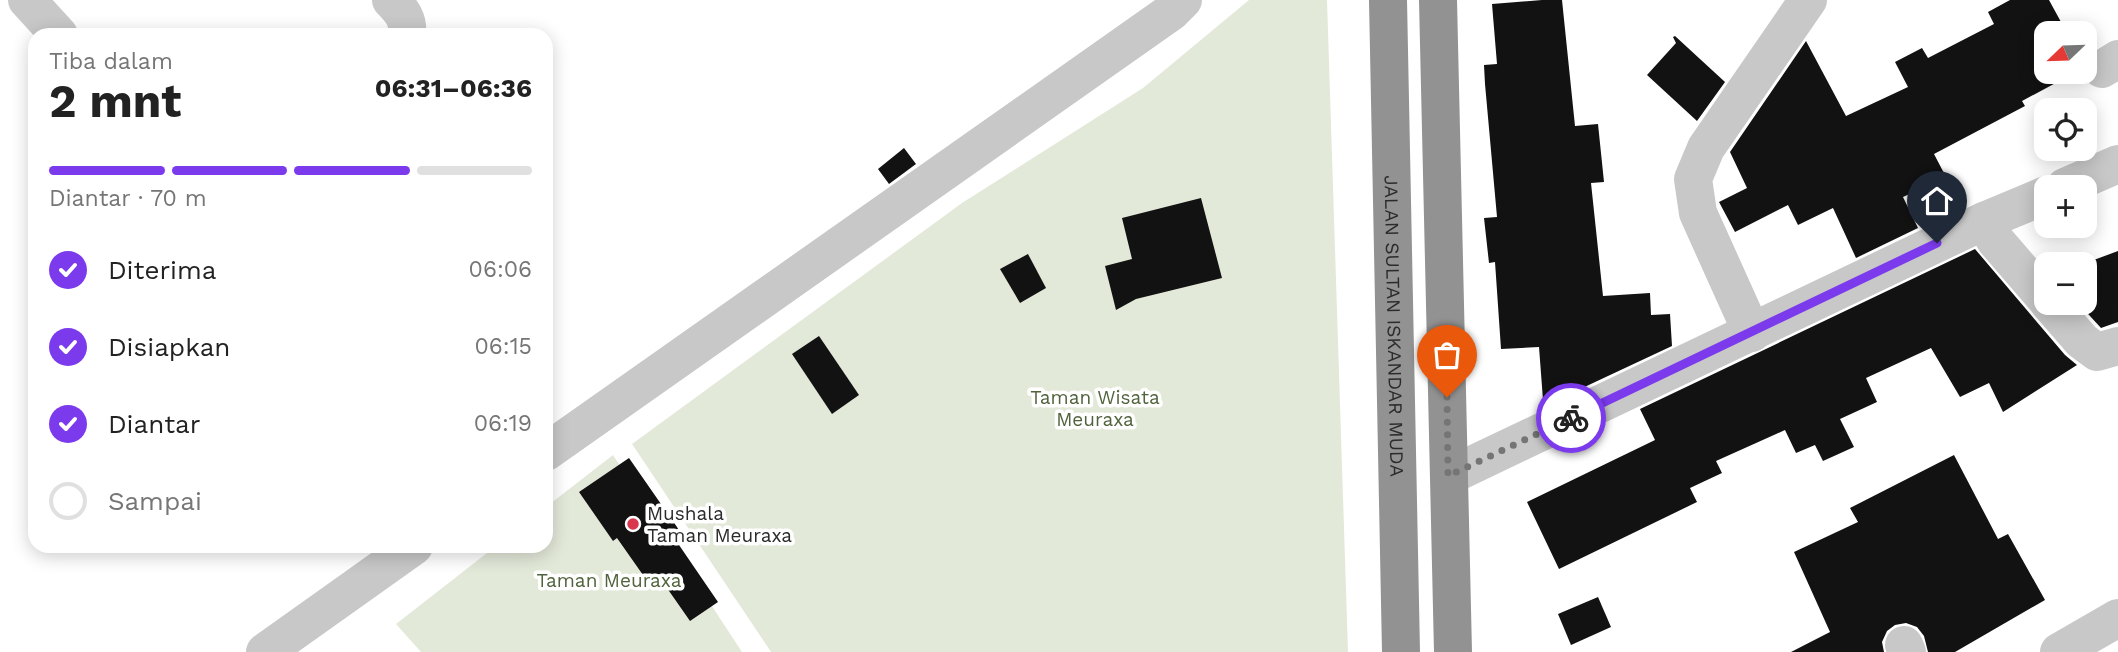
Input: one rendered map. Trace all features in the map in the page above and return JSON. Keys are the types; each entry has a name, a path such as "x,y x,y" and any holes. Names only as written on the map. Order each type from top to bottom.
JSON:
{"highway":[{"name":"JALAN SULTAN ISKANDAR MUDA","path":"1388,0 1401,652"},
{"path":"1438,0 1453,652"}],"street":[{"path":"27,0 53,28"},
{"path":"391,0 401,11 409,24 408,28"},
{"path":"1752,333 1698,214 1693,179 1706,148 1727,115 1808,0"},
{"path":"553,447 1184,4"},
{"path":"2093,175 2118,164"},
{"path":"1448,476 1984,221 2034,200"},
{"path":"1984,221 1996,240 2034,285"},
{"path":"2059,315 2082,341 2096,352 2118,346"},
{"path":"265,652 404,553"},
{"path":"2059,652 2118,618"}],"green space":[{"name":"Taman Wisata Meuraxa","path":"1249,0 1327,0 1348,652 771,652 632,444 962,203 1143,88"},
{"name":"Taman Meuraxa","path":"613,455 742,652 421,652 396,624 487,553 553,553 553,502"}],"building":[{"path":"1562,0 1575,126 1598,124 1604,182 1591,183 1603,296 1650,293 1651,315 1670,314 1672,346 1561,398 1543,400 1539,347 1501,349 1495,262 1489,263 1484,218 1497,217 1484,65 1497,64 1492,4"},
{"path":"2010,0 2049,0 2060,21 2034,21 2034,84 2054,84 2022,101 2025,106 1934,154 1946,177 1903,197 1918,228 1856,258 1833,208 1798,225 1788,205 1735,232 1719,202 1747,188 1730,152 1806,41 1846,116 1908,87 1895,62 1922,48 1928,58 1994,24 1988,12"},
{"path":"1673,37 1725,82 1697,121 1647,75 1676,43"},
{"path":"904,148 916,164 889,184 878,169"},
{"path":"1201,198 1222,278 1136,299 1116,310 1105,266 1132,259 1122,218"},
{"path":"1975,249 2065,355 2077,365 2003,412 1989,383 1960,397 1931,348 1866,378 1877,402 1840,419 1854,447 1823,461 1815,445 1796,453 1785,430 1716,461 1722,473 1690,488 1697,502 1559,569 1527,502 1655,440 1640,409"},
{"path":"2118,251 2118,322 2101,328 2089,315 2097,315 2097,259"},
{"path":"1028,254 1046,288 1020,303 1000,269"},
{"path":"819,336 859,395 832,414 792,354"},
{"path":"1954,455 1998,539 2008,534 2045,600 1955,652 1928,652 1924,636 1917,627 1906,623 1895,625 1887,631 1882,642 1884,652 1791,652 1830,632 1794,552 1858,522 1850,508"},
{"name":"Mushala Taman Meuraxa","path":"629,458 686,540 679,545 718,602 690,621 660,578 650,585 617,538 613,541 579,492"},
{"path":"1598,597 1611,627 1571,645 1558,614"}],"way so far":[{"path":"1447,397 1448,476 1571,418"}],"place":[{"name":"Mushala Taman Meuraxa","path":"633,524"}],"route":[{"path":"1571,418 1937,243"}]}
